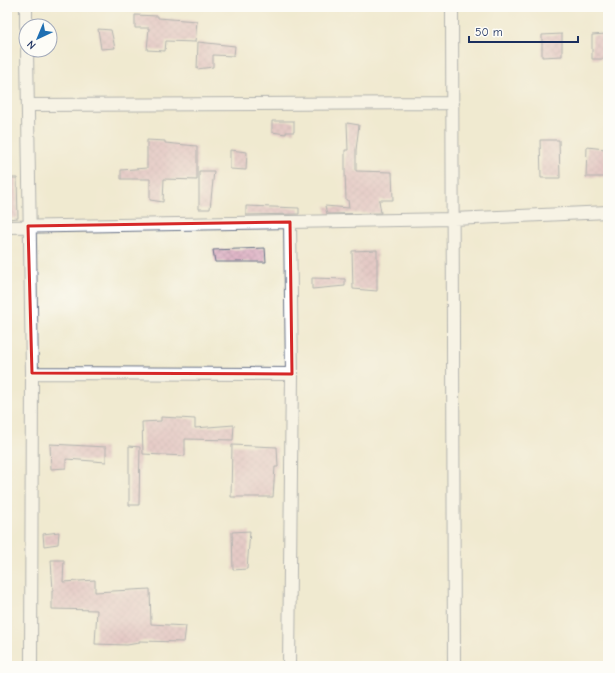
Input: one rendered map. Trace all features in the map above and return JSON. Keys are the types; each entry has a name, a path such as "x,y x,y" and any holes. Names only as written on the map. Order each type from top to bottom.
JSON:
{"street":[{"path":"26,7 26,18"},
{"path":"452,7 454,666"},
{"path":"27,58 28,226 32,372 31,666"},
{"path":"28,105 452,103"},
{"path":"7,227 453,219 608,212"},
{"path":"289,666 292,374 290,222"},
{"path":"32,372 292,374"}],"highlighted area":[{"path":"290,222 292,374 32,373 28,226"}],"building":[{"path":"135,15 158,16 158,18 197,21 195,42 166,41 165,51 147,50 149,28 135,28"},
{"path":"98,29 111,30 115,48 101,49"},
{"path":"562,34 562,56 542,57 542,35"},
{"path":"606,34 605,59 592,59 592,35"},
{"path":"198,42 235,46 234,56 213,55 213,67 197,69"},
{"path":"272,121 294,121 294,132 286,132 286,134 272,132"},
{"path":"347,123 359,125 356,150 356,171 392,172 393,200 379,200 381,213 327,214 325,206 349,208 348,200 346,200 345,172 345,150 348,150"},
{"path":"147,140 197,146 197,180 164,179 163,202 150,200 150,179 121,179 121,170 147,168"},
{"path":"540,140 559,140 560,178 541,178"},
{"path":"587,147 605,149 606,177 586,177"},
{"path":"230,150 247,152 246,170 230,169"},
{"path":"199,171 214,171 210,209 199,209"},
{"path":"7,178 17,178 18,218 7,219"},
{"path":"246,206 299,208 299,214 246,215"},
{"path":"265,248 266,262 215,262 213,250"},
{"path":"377,250 377,291 353,289 352,251"},
{"path":"312,278 345,279 345,286 312,289"},
{"path":"161,417 195,419 195,428 234,425 233,440 185,439 185,456 143,454 142,422 161,421"},
{"path":"50,444 106,447 106,462 66,459 66,468 51,469"},
{"path":"232,445 277,447 278,467 275,467 273,497 231,497"},
{"path":"129,446 140,447 139,505 129,505"},
{"path":"250,531 247,569 233,570 232,532"},
{"path":"59,532 58,544 44,546 43,534"},
{"path":"51,560 64,560 63,582 95,580 95,592 150,589 151,624 186,626 184,642 139,641 139,643 127,645 95,644 97,610 52,609 53,591"}]}
